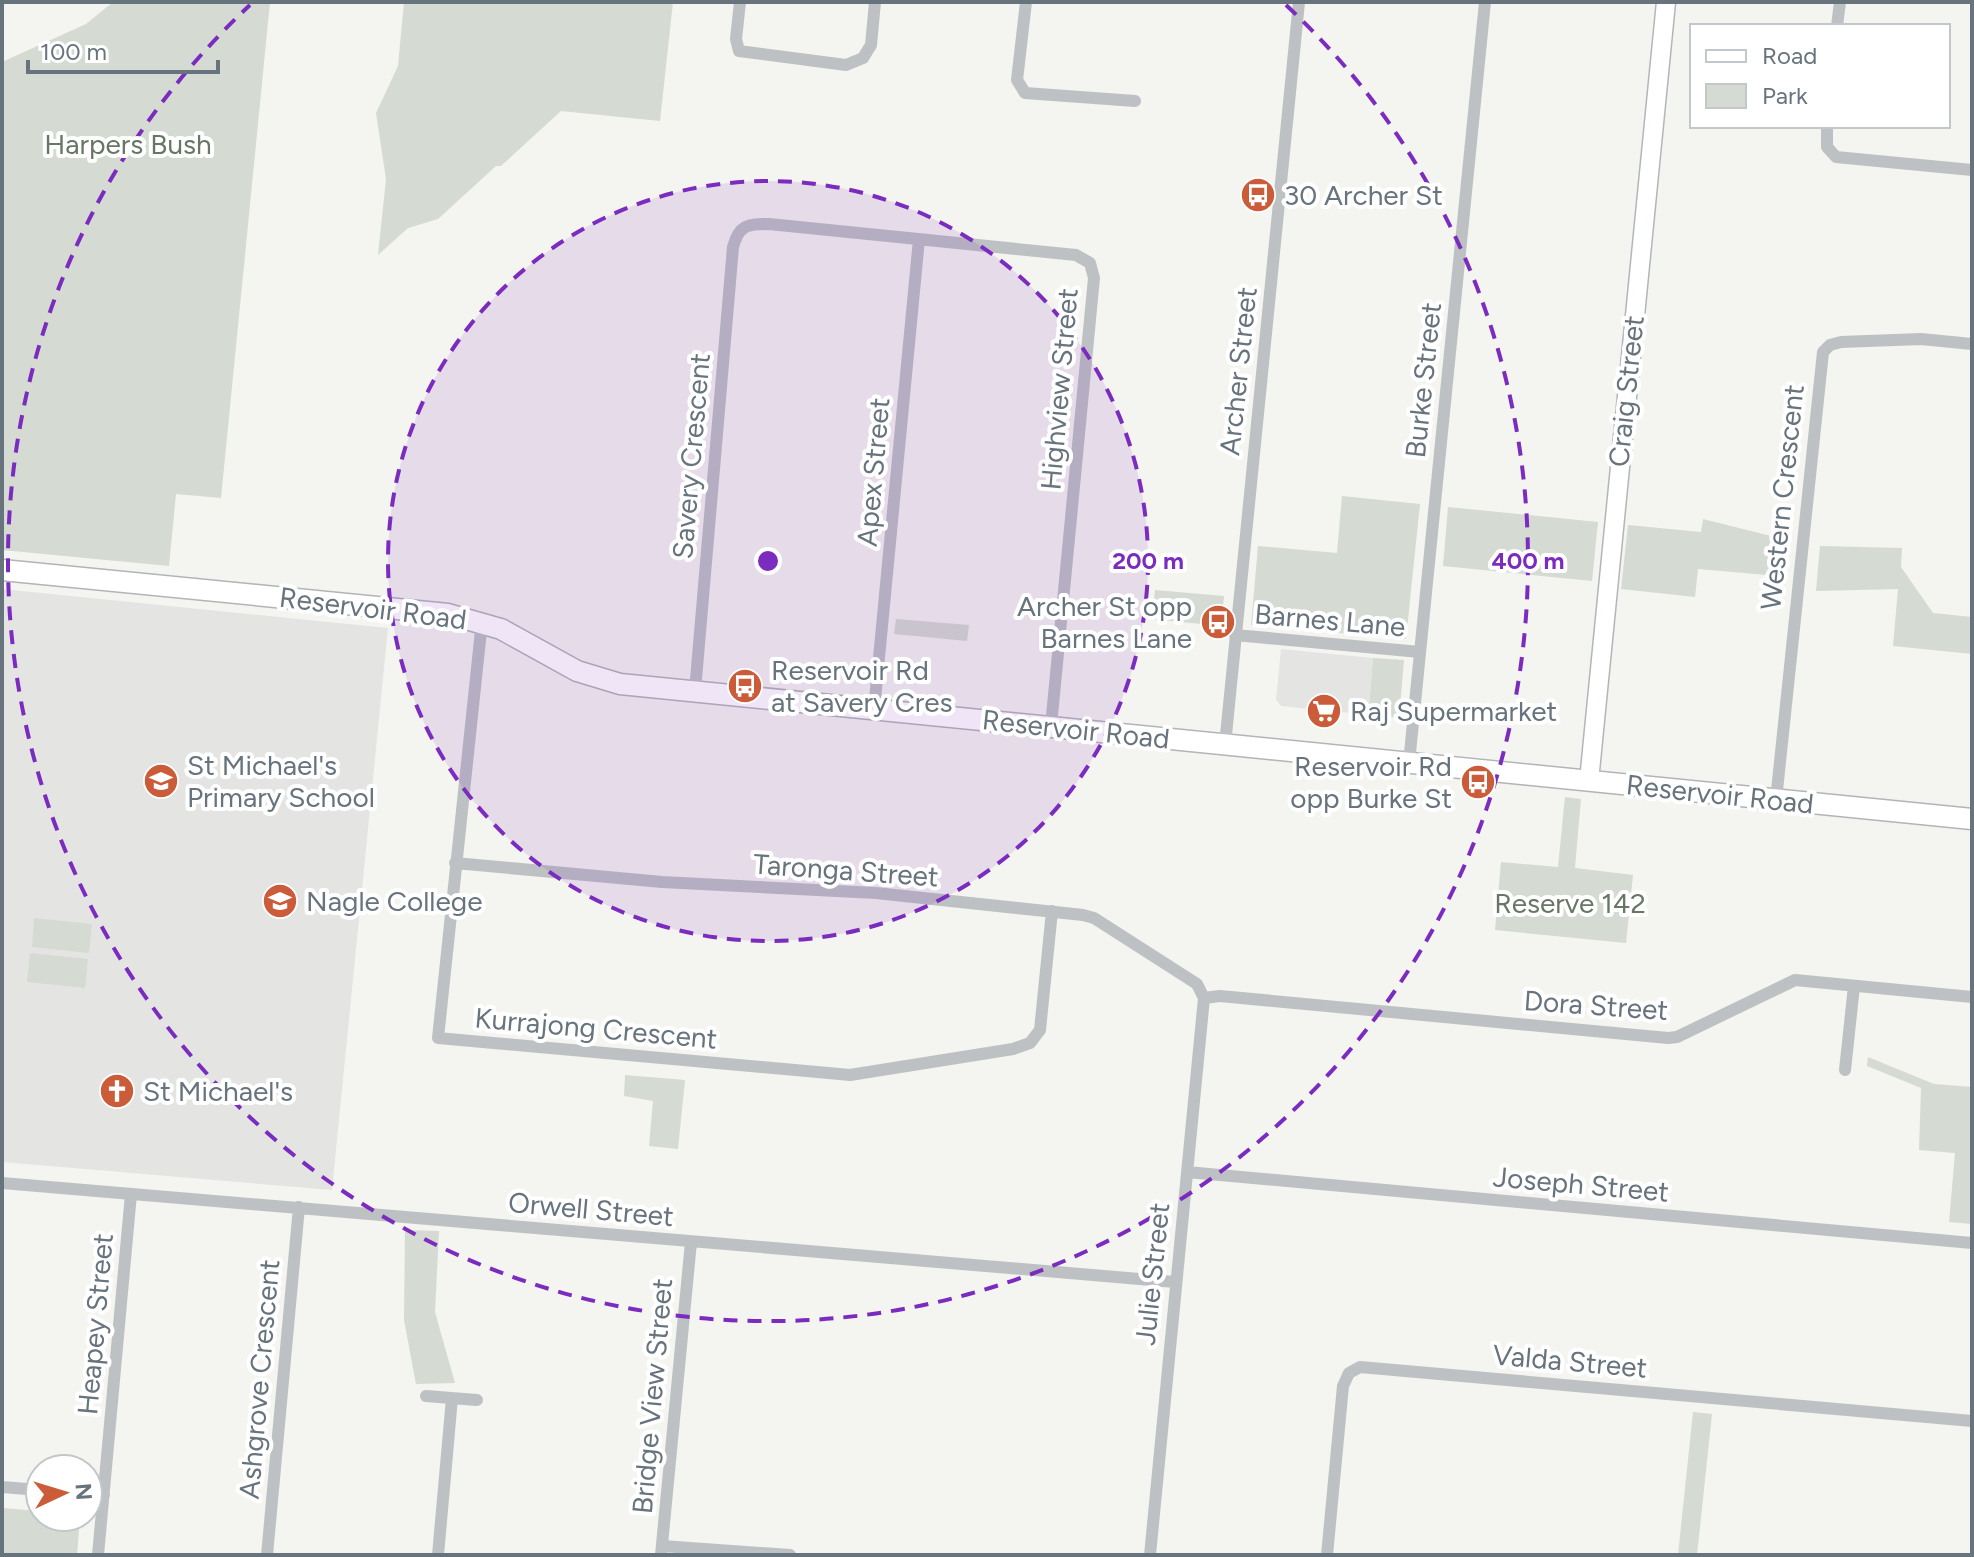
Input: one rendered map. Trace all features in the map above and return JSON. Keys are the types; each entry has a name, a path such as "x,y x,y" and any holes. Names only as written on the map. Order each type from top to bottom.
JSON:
{"main road":[{"name":"Reservoir Road","path":"2,570 435,612 482,621 509,632 577,671 603,680 874,710 1972,819"}],"street":[{"path":"740,2 736,39 739,51 846,65 863,58 871,45 875,2"},
{"path":"1026,2 1017,80 1025,93 1135,101"},
{"name":"Archer Street","path":"1225,745 1299,2"},
{"name":"Burke Street","path":"1409,763 1485,2"},
{"name":"Craig Street","path":"1589,781 1666,2"},
{"path":"1837,24 1840,2"},
{"path":"1827,128 1829,151 1842,158 1972,170"},
{"name":"Highview Street","path":"742,228 769,224 919,239 1076,255 1090,263 1094,278 1051,726"},
{"name":"Savery Crescent","path":"695,691 733,247 736,234 742,228"},
{"name":"Apex Street","path":"874,710 919,239"},
{"name":"Western Crescent","path":"1776,800 1823,352 1830,345 1841,342 1921,339 1972,344"},
{"name":"Kurrajong Crescent","path":"482,621 438,1038 850,1075 1013,1049 1034,1040 1042,1024 1052,911"},
{"name":"Barnes Lane","path":"1235,635 1420,652"},
{"name":"Taronga Street","path":"455,863 662,882 876,893 1094,918 1193,981 1200,987 1204,998"},
{"name":"Dora Street","path":"1204,998 1220,996 1671,1038 1791,981 1972,997"},
{"path":"1845,1070 1854,986"},
{"name":"Julie Street","path":"1150,1555 1204,998"},
{"name":"Joseph Street","path":"1187,1172 1972,1243"},
{"name":"Orwell Street","path":"2,1183 1175,1282"},
{"name":"Heapey Street","path":"104,1495 131,1194"},
{"name":"Ashgrove Crescent","path":"267,1555 299,1207"},
{"name":"Bridge View Street","path":"662,1550 691,1242"},
{"name":"Valda Street","path":"1327,1555 1343,1386 1349,1373 1360,1367 1972,1421"},
{"path":"426,1396 477,1400"},
{"path":"438,1555 452,1398"},
{"path":"2,1487 24,1489"},
{"name":"Heapey Street","path":"98,1555 100,1533"},
{"path":"662,1550 790,1555"}],"shaded area":[{"path":"2,589 388,628 332,1190 2,1162"},
{"path":"1281,649 1373,658 1369,708 1361,714 1281,706 1276,700"}],"green space":[{"name":"Harpers Bush","path":"113,2 270,2 221,498 176,494 169,566 2,550 2,62 86,24"},
{"path":"404,2 673,2 660,121 561,111 438,219 408,228 378,255 386,179 376,113 398,66"},
{"path":"1342,496 1420,504 1406,639 1251,625 1258,546 1337,553"},
{"path":"1448,507 1598,522 1592,581 1443,566"},
{"path":"1703,519 1783,539 1779,576 1698,569 1695,597 1621,589 1628,525 1701,532"},
{"path":"1820,546 1902,548 1901,567 1933,613 1972,617 1972,654 1893,646 1898,589 1816,591"},
{"path":"1155,590 1224,596 1221,626 1152,619"},
{"path":"896,619 969,625 967,641 894,634"},
{"path":"1373,658 1404,660 1399,718 1361,714 1369,708"},
{"name":"Reserve 142","path":"1565,797 1581,799 1575,868 1633,875 1626,943 1495,930 1501,862 1558,867"},
{"path":"34,918 92,924 89,953 32,947"},
{"path":"30,953 88,959 85,988 27,982"},
{"path":"1868,1057 1934,1084 1972,1087 1972,1224 1949,1222 1955,1153 1919,1150 1921,1088 1867,1066"},
{"path":"625,1075 685,1080 678,1149 649,1146 653,1101 624,1096"},
{"path":"405,1230 439,1231 435,1312 455,1383 416,1384 404,1320"},
{"path":"1693,1412 1712,1414 1697,1555 1678,1555"},
{"path":"2,1508 24,1510 24,1533 79,1533 77,1555 2,1555"}],"place":[{"name":"30 Archer St","path":"1258,195"},
{"name":"Archer St opp Barnes Lane","path":"1218,622"},
{"name":"Reservoir Rd at Savery Cres","path":"745,686"},
{"name":"Raj Supermarket","path":"1324,711"},
{"name":"St Michael's Primary School","path":"161,781"},
{"name":"Reservoir Rd opp Burke St","path":"1478,782"},
{"name":"Nagle College","path":"280,901"},
{"name":"St Michael's","path":"117,1091"}]}
